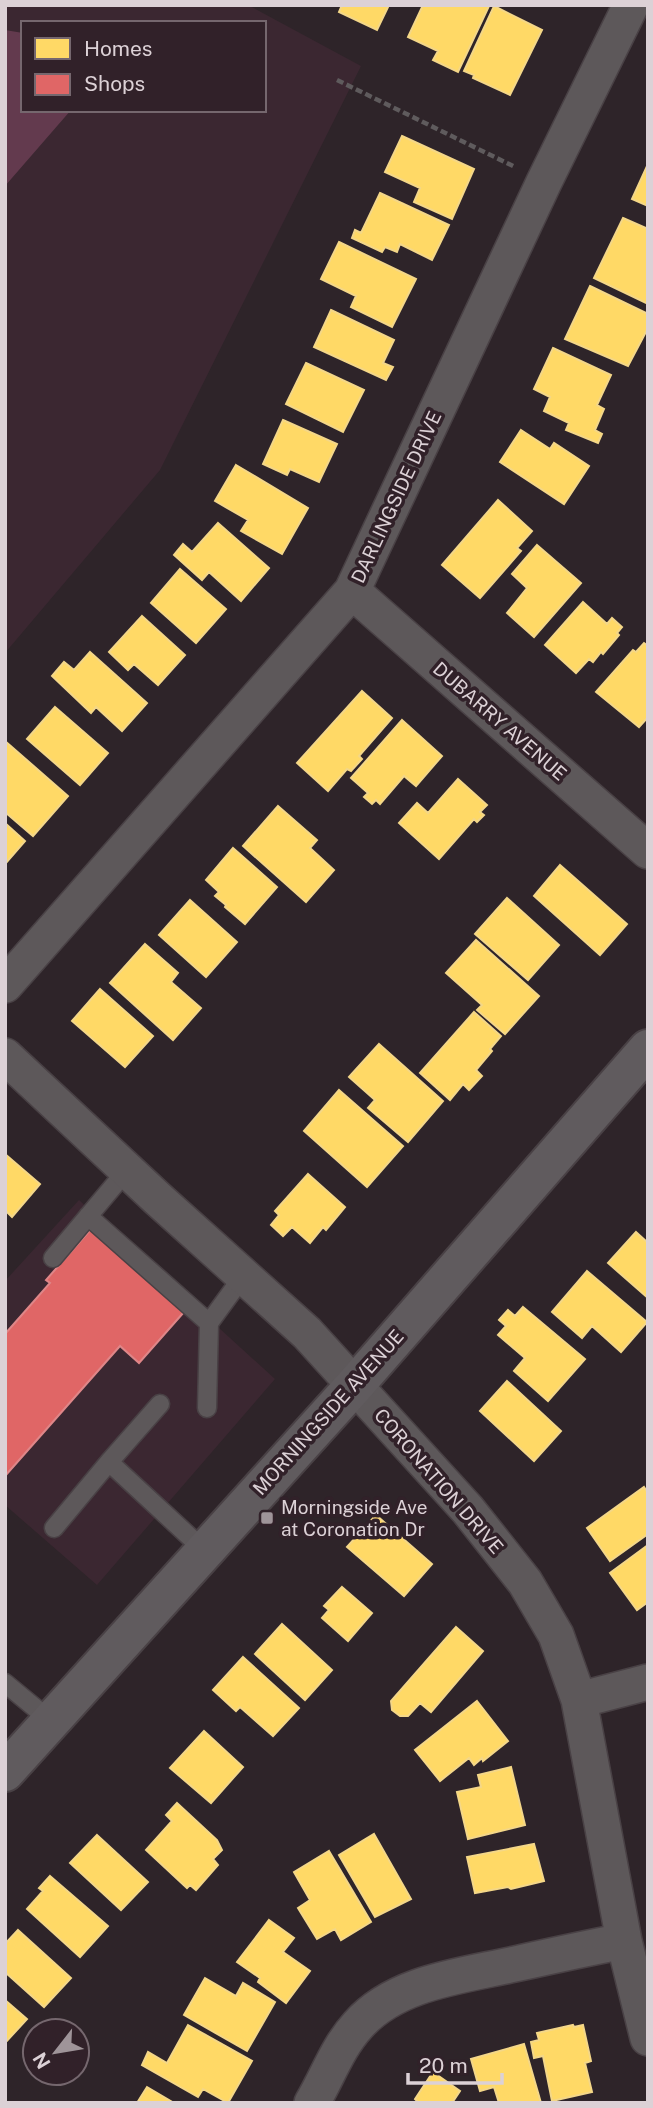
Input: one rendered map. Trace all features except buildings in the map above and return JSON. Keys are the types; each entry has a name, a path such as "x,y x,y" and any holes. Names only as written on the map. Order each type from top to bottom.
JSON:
{"main road":[{"name":"MORNINGSIDE AVENUE","path":"5,1772 354,1386 648,1049"}],"street":[{"name":"DARLINGSIDE DRIVE","path":"5,985 352,591 544,181 631,5"},
{"name":"DUBARRY AVENUE","path":"352,591 648,851"},
{"name":"CORONATION DRIVE","path":"5,1056 307,1333 468,1510 525,1582 556,1634 579,1700 624,1941 648,2038"},
{"path":"579,1700 648,1682"},
{"path":"312,2103 338,2049 360,2023 382,2005 405,1992 444,1980 624,1941"}],"lane":[{"path":"52,1258 127,1170"},
{"path":"88,1216 209,1323"},
{"path":"207,1408 209,1323 244,1275"},
{"path":"54,1528 160,1404"},
{"path":"109,1462 205,1551"},
{"path":"5,1683 51,1721"}],"path":[{"path":"337,80 544,181"}],"shaded area":[{"path":"5,5 248,5 361,66 160,470 5,653"},
{"path":"5,30 21,33 21,112 69,112 5,186"},
{"path":"79,1200 275,1379 97,1585 5,1505 5,1281"}],"place":[{"name":"Morningside Ave at Coronation Dr","path":"267,1518"}]}
